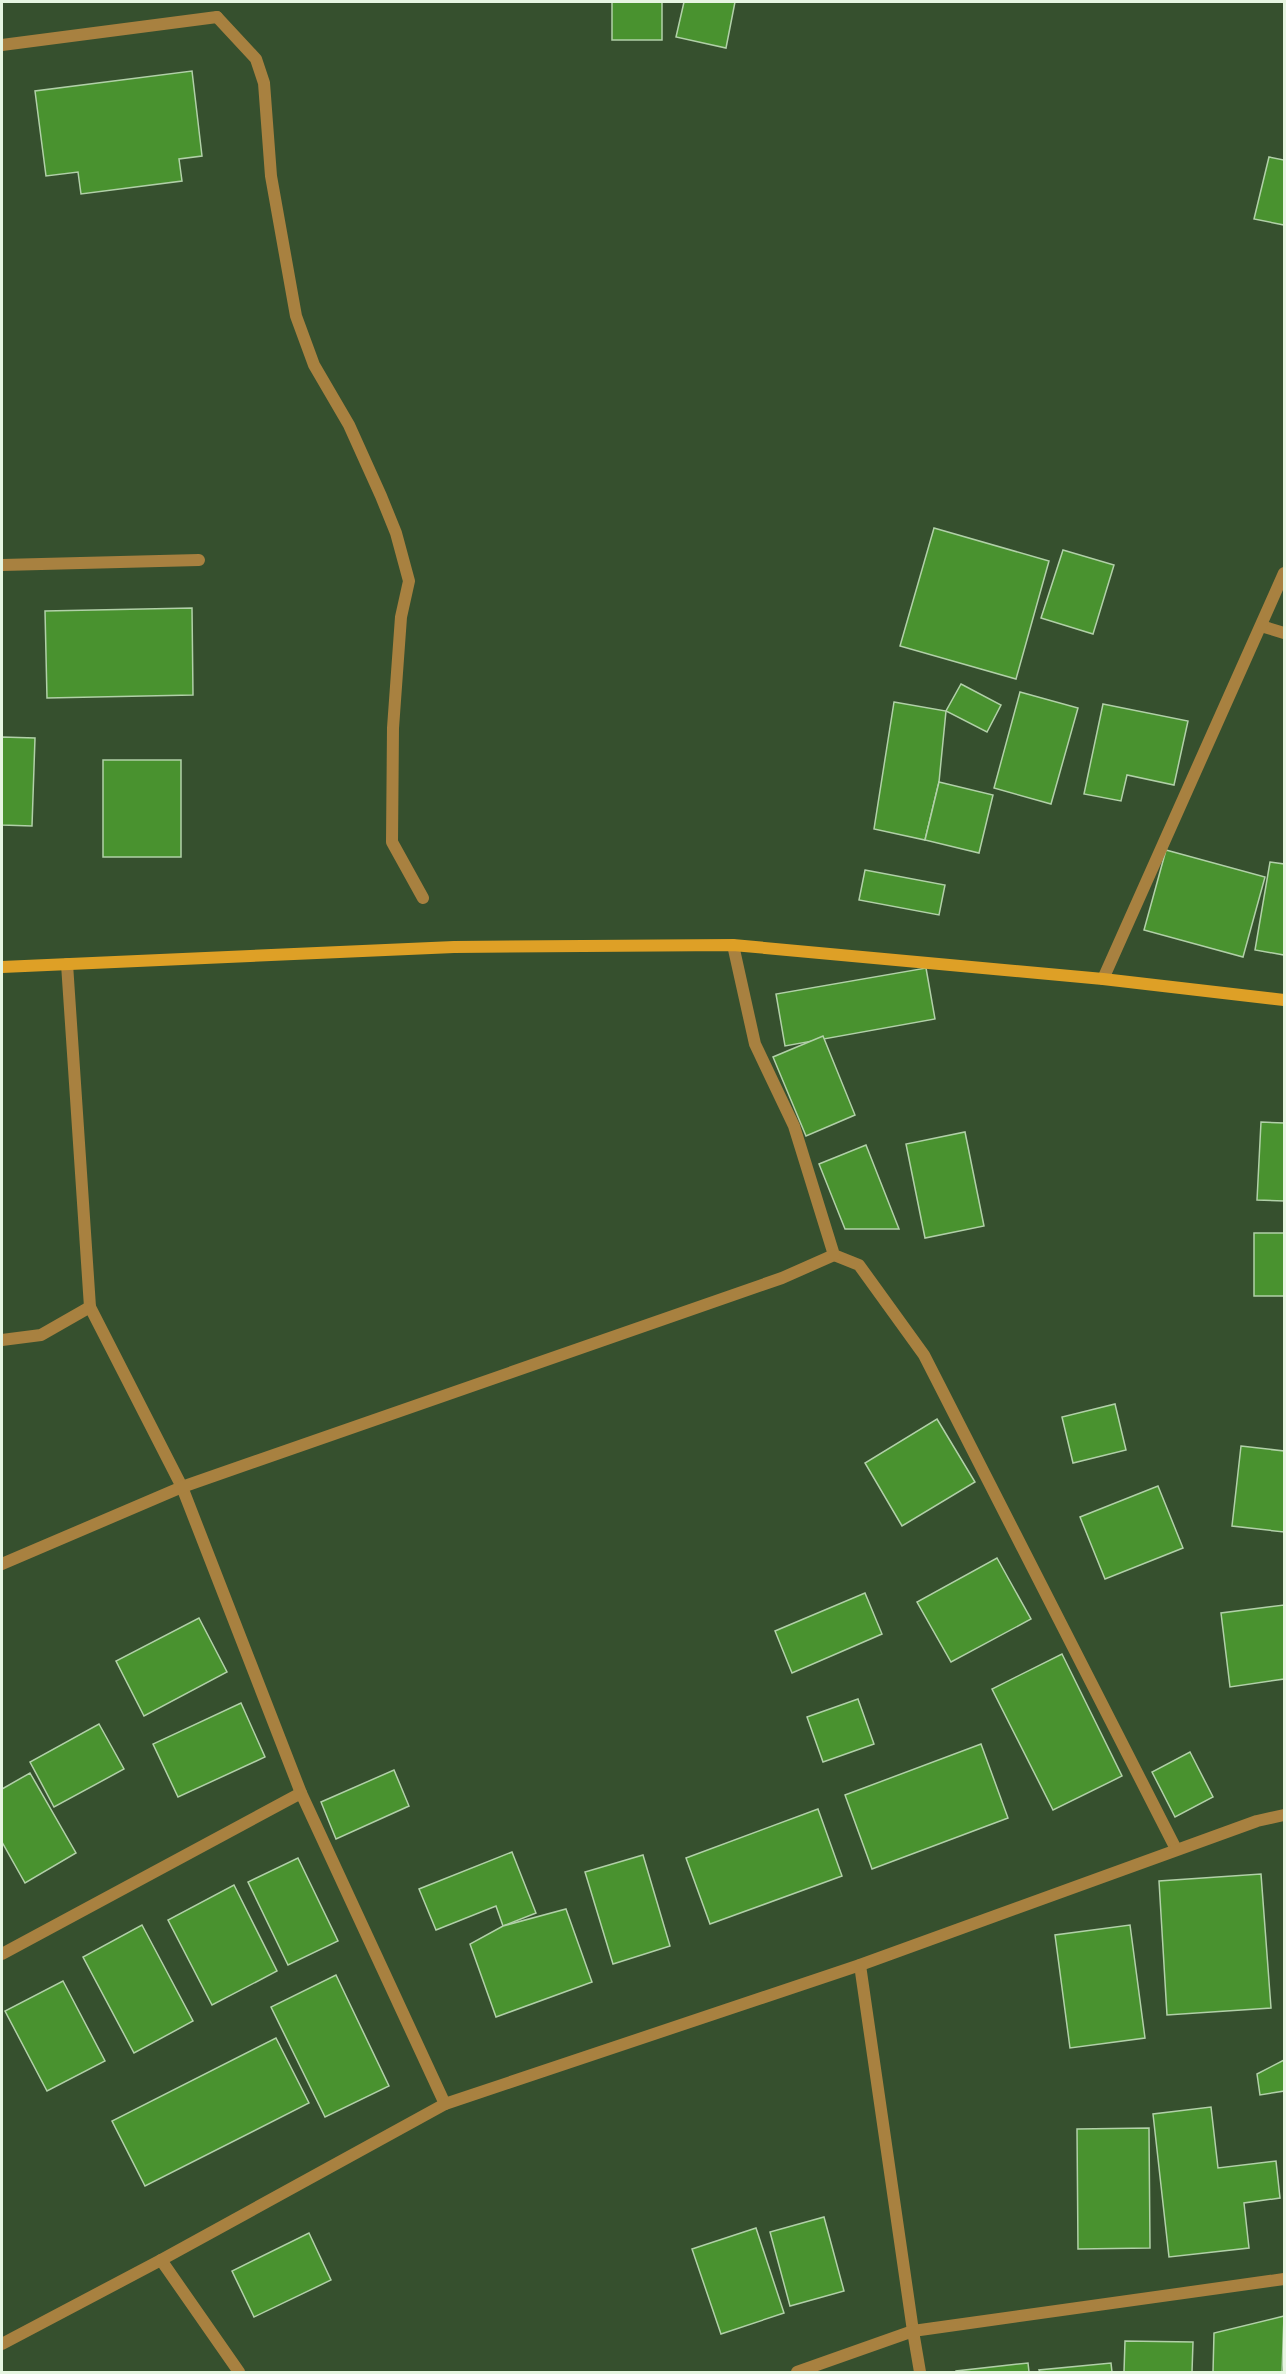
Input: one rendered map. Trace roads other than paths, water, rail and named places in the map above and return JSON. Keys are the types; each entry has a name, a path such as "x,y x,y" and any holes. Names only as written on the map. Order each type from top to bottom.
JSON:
{"street":[{"path":"2,45 217,17 256,59 264,83 271,176 296,316 314,365 349,425 381,496 396,533 409,581 401,617 393,728 392,842 423,898"},
{"path":"2,565 199,560"},
{"path":"1103,979 1284,573"},
{"path":"1261,626 1284,633"},
{"path":"733,945 755,1044 794,1126 834,1255"},
{"path":"2,967 454,947 733,945 1103,979 1284,1000"},
{"path":"67,964 90,1307 182,1486 301,1793 446,2104"},
{"path":"2,1564 182,1486 782,1278 834,1255 859,1265 924,1356 1176,1849"},
{"path":"2,1340 41,1335 90,1307"},
{"path":"2,1954 301,1793"},
{"path":"2,2344 446,2104 860,1965 1176,1849 1257,1821 1284,1815"},
{"path":"860,1965 920,2373"},
{"path":"161,2260 239,2373"},
{"path":"796,2373 913,2331 1284,2279"}]}
